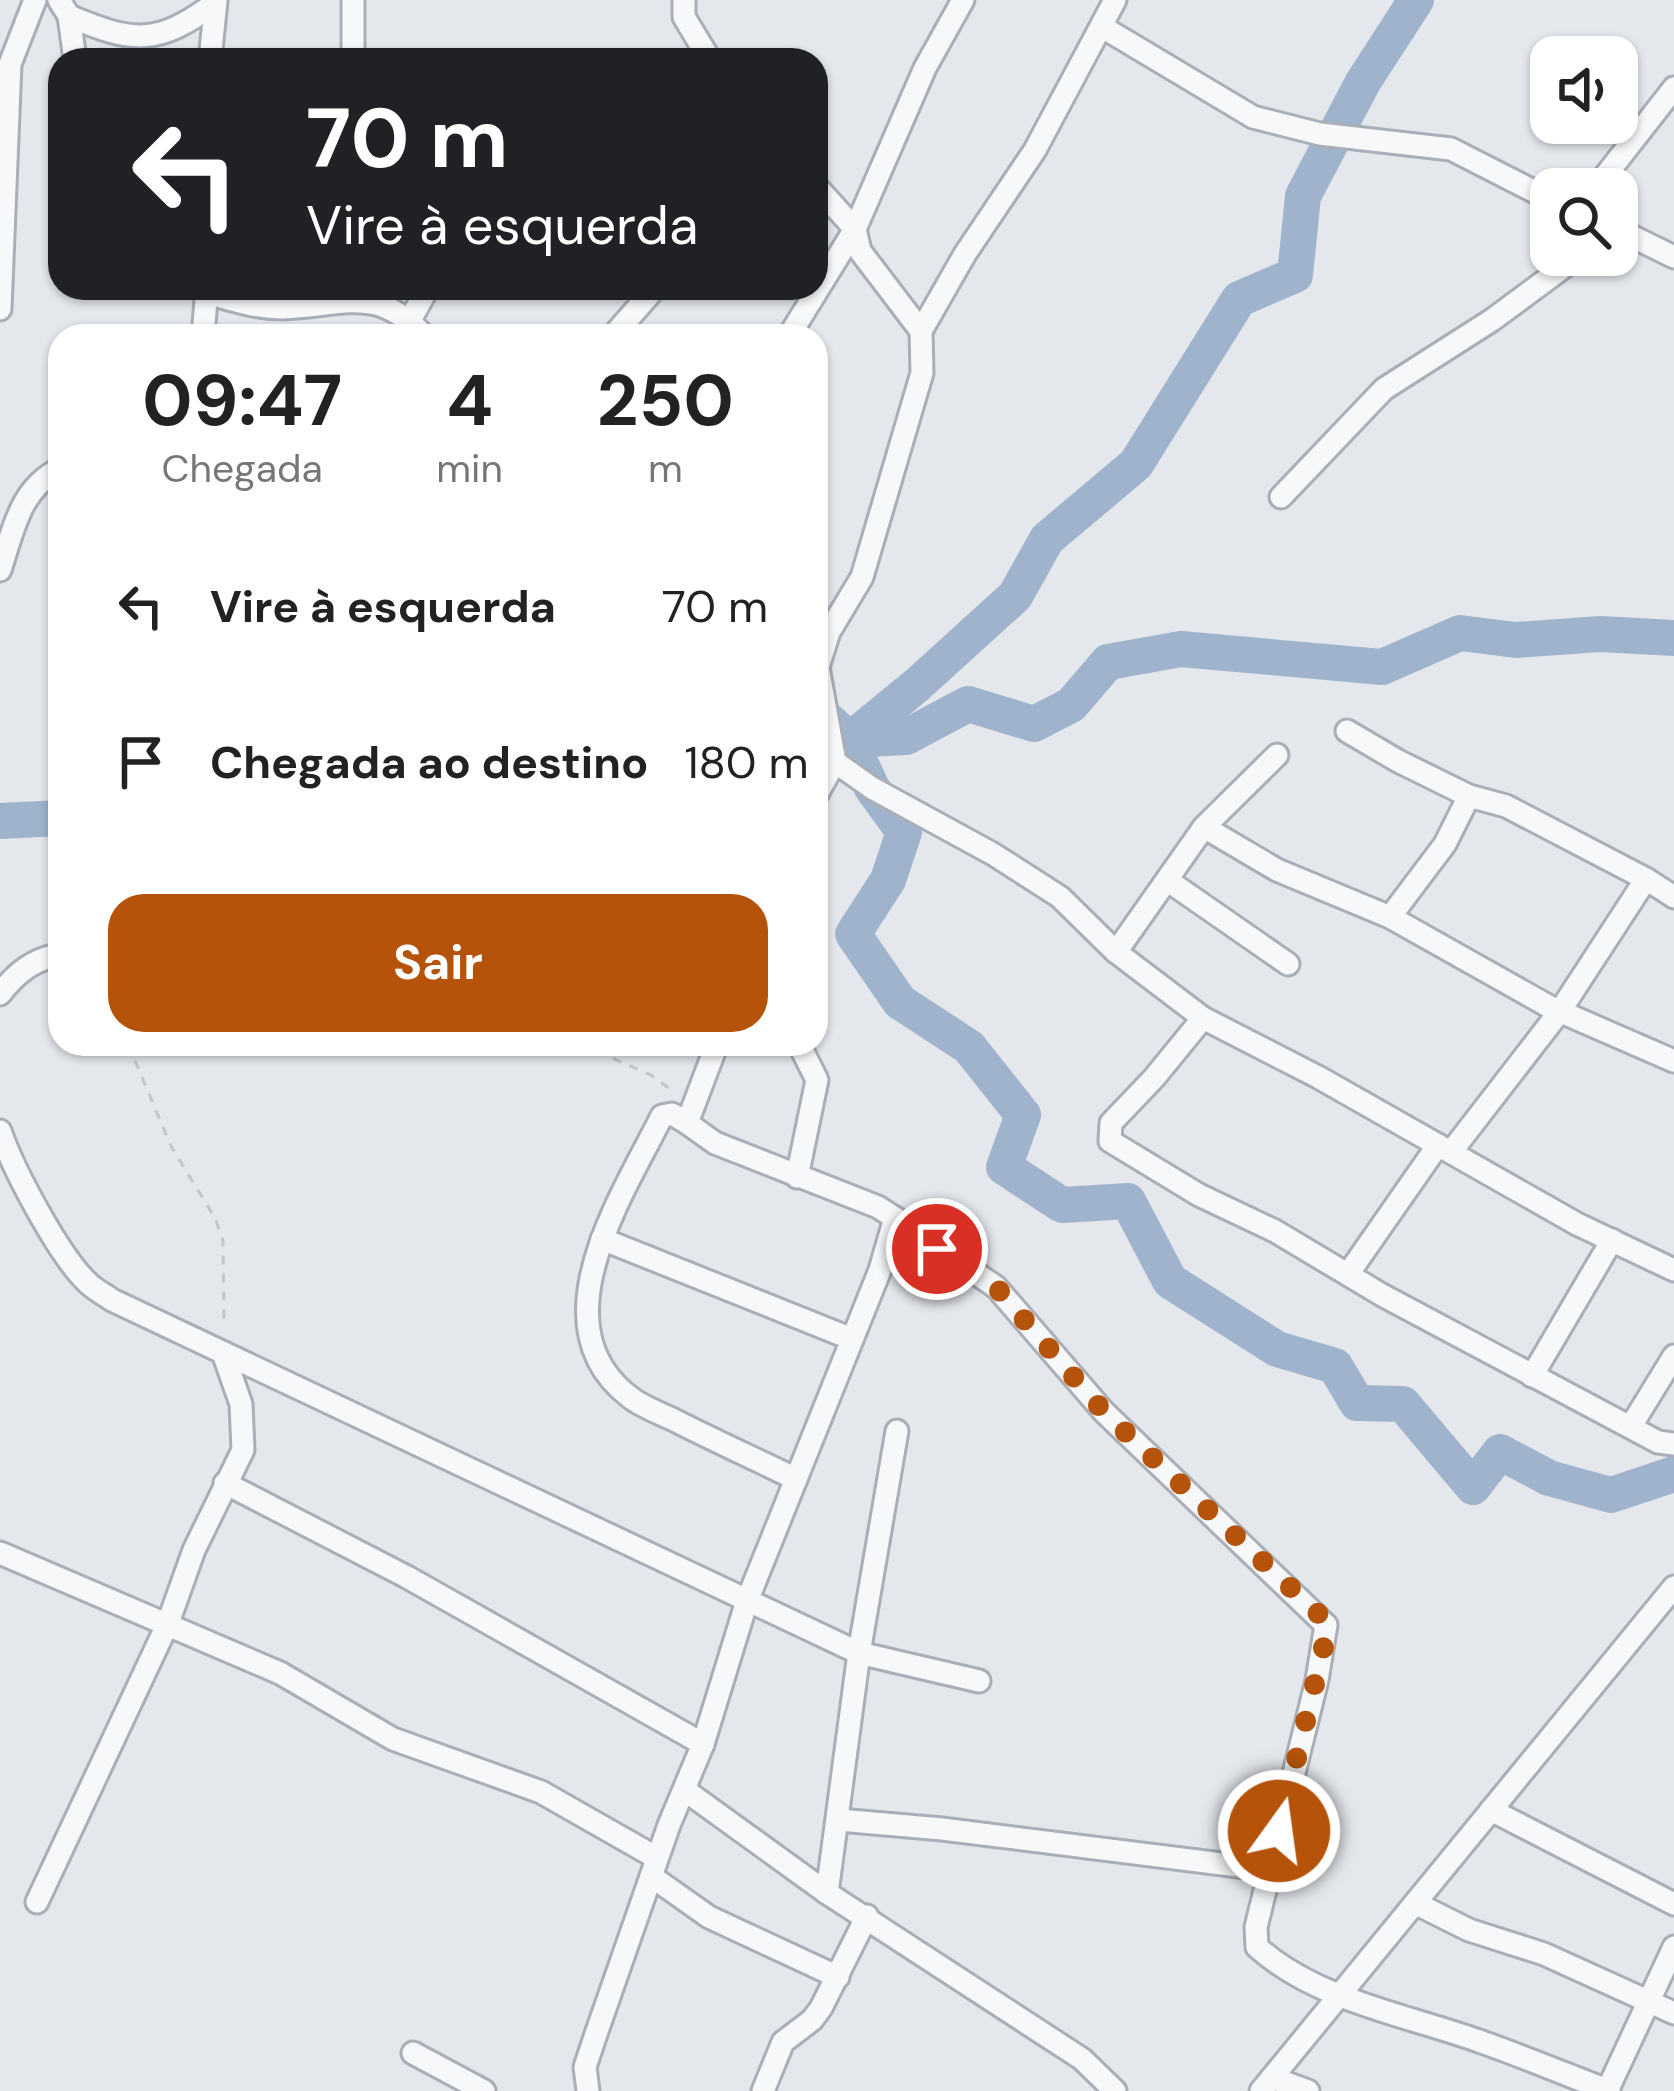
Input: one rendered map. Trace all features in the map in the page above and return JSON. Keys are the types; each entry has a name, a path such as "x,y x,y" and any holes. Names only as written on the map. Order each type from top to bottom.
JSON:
{"street":[{"path":"0,309 11,112 5,67 35,0"},
{"path":"353,0 353,48"},
{"path":"684,0 684,17 703,48"},
{"path":"828,272 854,229 925,68 963,0"},
{"path":"828,635 862,578 922,373 921,331 965,254 1035,150 1115,0"},
{"path":"64,8 119,37 132,37 183,27 215,2"},
{"path":"211,48 215,2"},
{"path":"64,8 72,48"},
{"path":"1104,28 1253,117 1320,134 1451,149 1530,189"},
{"path":"1609,168 1674,88"},
{"path":"828,200 854,229 860,251 921,331"},
{"path":"1638,239 1674,257"},
{"path":"1280,497 1384,389 1552,276"},
{"path":"236,300 280,308 371,301 393,307 412,324"},
{"path":"624,324 645,300"},
{"path":"0,570 26,497 48,475"},
{"path":"828,723 835,762 828,775"},
{"path":"1347,730 1469,796 1507,806 1674,897"},
{"path":"1116,952 1204,827 1277,755"},
{"path":"835,762 1060,897 1116,952 1203,1018 1674,1270"},
{"path":"1390,916 1445,844 1469,796"},
{"path":"1204,827 1277,870 1390,916 1560,1011 1674,1061"},
{"path":"1348,1274 1444,1149 1560,1011 1646,879"},
{"path":"1167,880 1288,964"},
{"path":"0,994 11,979 48,956"},
{"path":"1203,1018 1111,1123 1110,1141 1198,1195 1275,1231 1532,1376 1658,1442 1674,1444"},
{"path":"691,1115 713,1056"},
{"path":"796,1178 817,1079 805,1056"},
{"path":"796,1479 632,1399 605,1373 593,1350 587,1310 590,1278 602,1239 662,1116 691,1115 716,1143 878,1207 996,1287 1104,1412 1324,1619 1327,1633 1256,1927 1257,1947 1290,1971 1340,1994 1608,2091 1674,1947"},
{"path":"0,1131 73,1265 112,1300 859,1653 979,1681"},
{"path":"588,2091 585,2067 654,1867 703,1744 748,1601 890,1243 895,1218"},
{"path":"602,1239 852,1339"},
{"path":"1532,1376 1612,1240"},
{"path":"37,1902 243,1450 241,1404 223,1353"},
{"path":"1631,1426 1674,1356"},
{"path":"827,1893 859,1653 897,1432"},
{"path":"225,1483 529,1643 703,1744"},
{"path":"0,1553 280,1673 393,1739 541,1792 654,1867 709,1917 838,1977"},
{"path":"1266,2085 1491,1810 1666,1612 1674,1587"},
{"path":"686,1791 827,1893 1082,2059 1115,2091"},
{"path":"1491,1810 1674,1904"},
{"path":"839,1820 1270,1870"},
{"path":"1415,1903 1468,1930 1544,1954 1674,2013"},
{"path":"764,2091 783,2042 812,2020 867,1916"},
{"path":"413,2053 484,2091"},
{"path":"1266,2085 1308,2091"}],"path":[{"path":"133,1056 171,1146 215,1218 223,1241 223,1353"},
{"path":"607,1056 651,1075 691,1115"}],"waterway":[{"path":"850,740 1015,596 1047,539 1136,464 1239,299 1295,275 1303,196 1363,82 1416,0"},
{"path":"850,740 906,737 968,704 1034,724 1071,705 1108,662 1181,649 1382,667 1460,633 1516,640 1600,634 1674,638"},
{"path":"828,720 850,740 872,788 904,832 888,880 853,934 900,1002 969,1047 1023,1115 1004,1167 1062,1205 1128,1201 1170,1281 1277,1349 1335,1366 1357,1403 1403,1404 1473,1487 1500,1452 1549,1478 1611,1495 1674,1474"},
{"path":"0,821 48,819"}],"route":[{"path":"937,1249 996,1287 1104,1412 1324,1619 1327,1633 1279,1831"}]}
